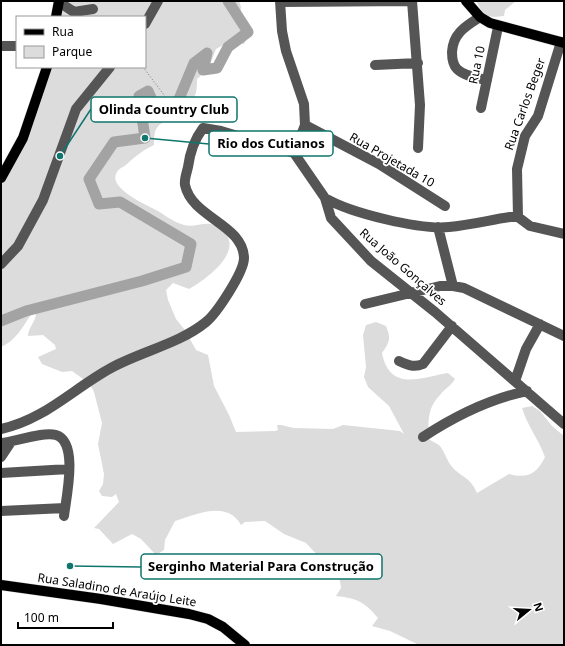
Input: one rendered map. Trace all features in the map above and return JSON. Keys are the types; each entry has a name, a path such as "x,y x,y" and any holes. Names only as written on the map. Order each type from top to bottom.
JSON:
{"main road":[{"path":"56,16 59,1"},
{"path":"466,1 480,17 498,27 562,43"},
{"path":"1,178 23,138 46,68"},
{"name":"Rua Saladino de Araújo Leite","path":"1,585 101,599 189,614 208,619 223,627 245,645"}],"street":[{"path":"59,1 74,12 96,5"},
{"path":"146,23 158,5 158,1"},
{"path":"1,429 16,425 47,411 110,368 193,332 208,321 222,301 242,269 244,257 240,245 231,232 197,207 189,196 185,183 190,151 196,137 203,128 221,131 294,153 305,125 304,104 286,51 282,31 280,2 412,1 418,63 420,105 418,148"},
{"path":"86,16 96,5"},
{"path":"480,17 464,27 458,34 453,43 453,64 458,70 468,76 487,80"},
{"name":"Rua 10","path":"481,108 498,27"},
{"name":"Rua Carlos Beger","path":"518,217 517,169 525,136 538,116 562,43"},
{"path":"1,46 16,46"},
{"path":"375,65 418,63"},
{"path":"1,264 18,246 43,200 76,109 109,68"},
{"name":"Rua Projetada 10","path":"305,125 379,164 445,206"},
{"name":"Rua João Gonçalves","path":"294,153 325,198 331,218 371,261 452,326 564,424"},
{"path":"325,198 333,203 406,223 448,227 518,217 530,226 564,234"},
{"path":"438,227 453,286"},
{"path":"365,304 440,286 453,286 464,288 564,336"},
{"path":"515,381 526,349 540,324"},
{"path":"399,361 411,366 423,364 452,326"},
{"path":"423,437 450,420 485,404 506,395 526,391"},
{"path":"1,457 6,443 45,435 56,435 64,440 69,448 69,469 64,512 1,511"},
{"path":"1,473 69,469"}],"path":[{"path":"144,68 173,107"}],"green space":[{"path":"63,1 239,1 241,7 240,18 249,35 244,44 225,44 216,49 208,70 197,79 195,96 193,99 187,103 181,114 158,127 155,132 154,145 140,153 119,169 115,179 122,190 172,220 188,226 207,224 214,225 225,233 229,241 229,251 224,260 207,277 189,289 173,283 166,290 168,300 176,319 185,330 196,350 208,355 214,386 236,432 275,431 278,430 277,425 294,428 333,429 343,425 400,431 404,434 389,406 368,387 364,377 366,367 363,335 366,325 376,322 386,326 389,334 389,340 382,353 386,366 392,374 408,380 448,373 455,379 433,405 429,416 429,439 440,446 451,466 472,484 477,493 509,474 521,476 531,474 539,468 545,457 522,408 532,406 540,411 552,426 564,436 564,645 419,645 390,631 372,626 378,618 369,608 355,600 336,596 341,588 338,568 322,560 306,543 284,534 265,521 245,522 241,525 235,517 220,511 211,511 193,515 175,521 165,540 164,550 156,555 141,539 132,534 113,544 99,529 94,528 119,502 116,494 112,497 102,496 99,491 103,484 104,474 98,444 102,423 94,392 90,384 72,371 62,372 42,364 38,357 56,349 55,345 43,335 28,336 36,313 32,313 15,337 1,347 1,184 22,146 50,68 146,68 146,16 61,16"},
{"path":"476,1 516,1 505,10 504,16 494,17 484,15"}],"waterway":[{"path":"1,321 26,311 142,281 186,267 191,244 120,202 99,204 89,179 114,142 145,138 139,96 148,91 155,107 174,111 194,63 207,53 203,70 217,68 228,47 248,32 228,1"}],"place":[{"name":"Rio dos Cutianos","path":"145,138"},
{"name":"Olinda Country Club","path":"60,156"},
{"name":"Serginho Material Para Construção","path":"70,566"}]}
